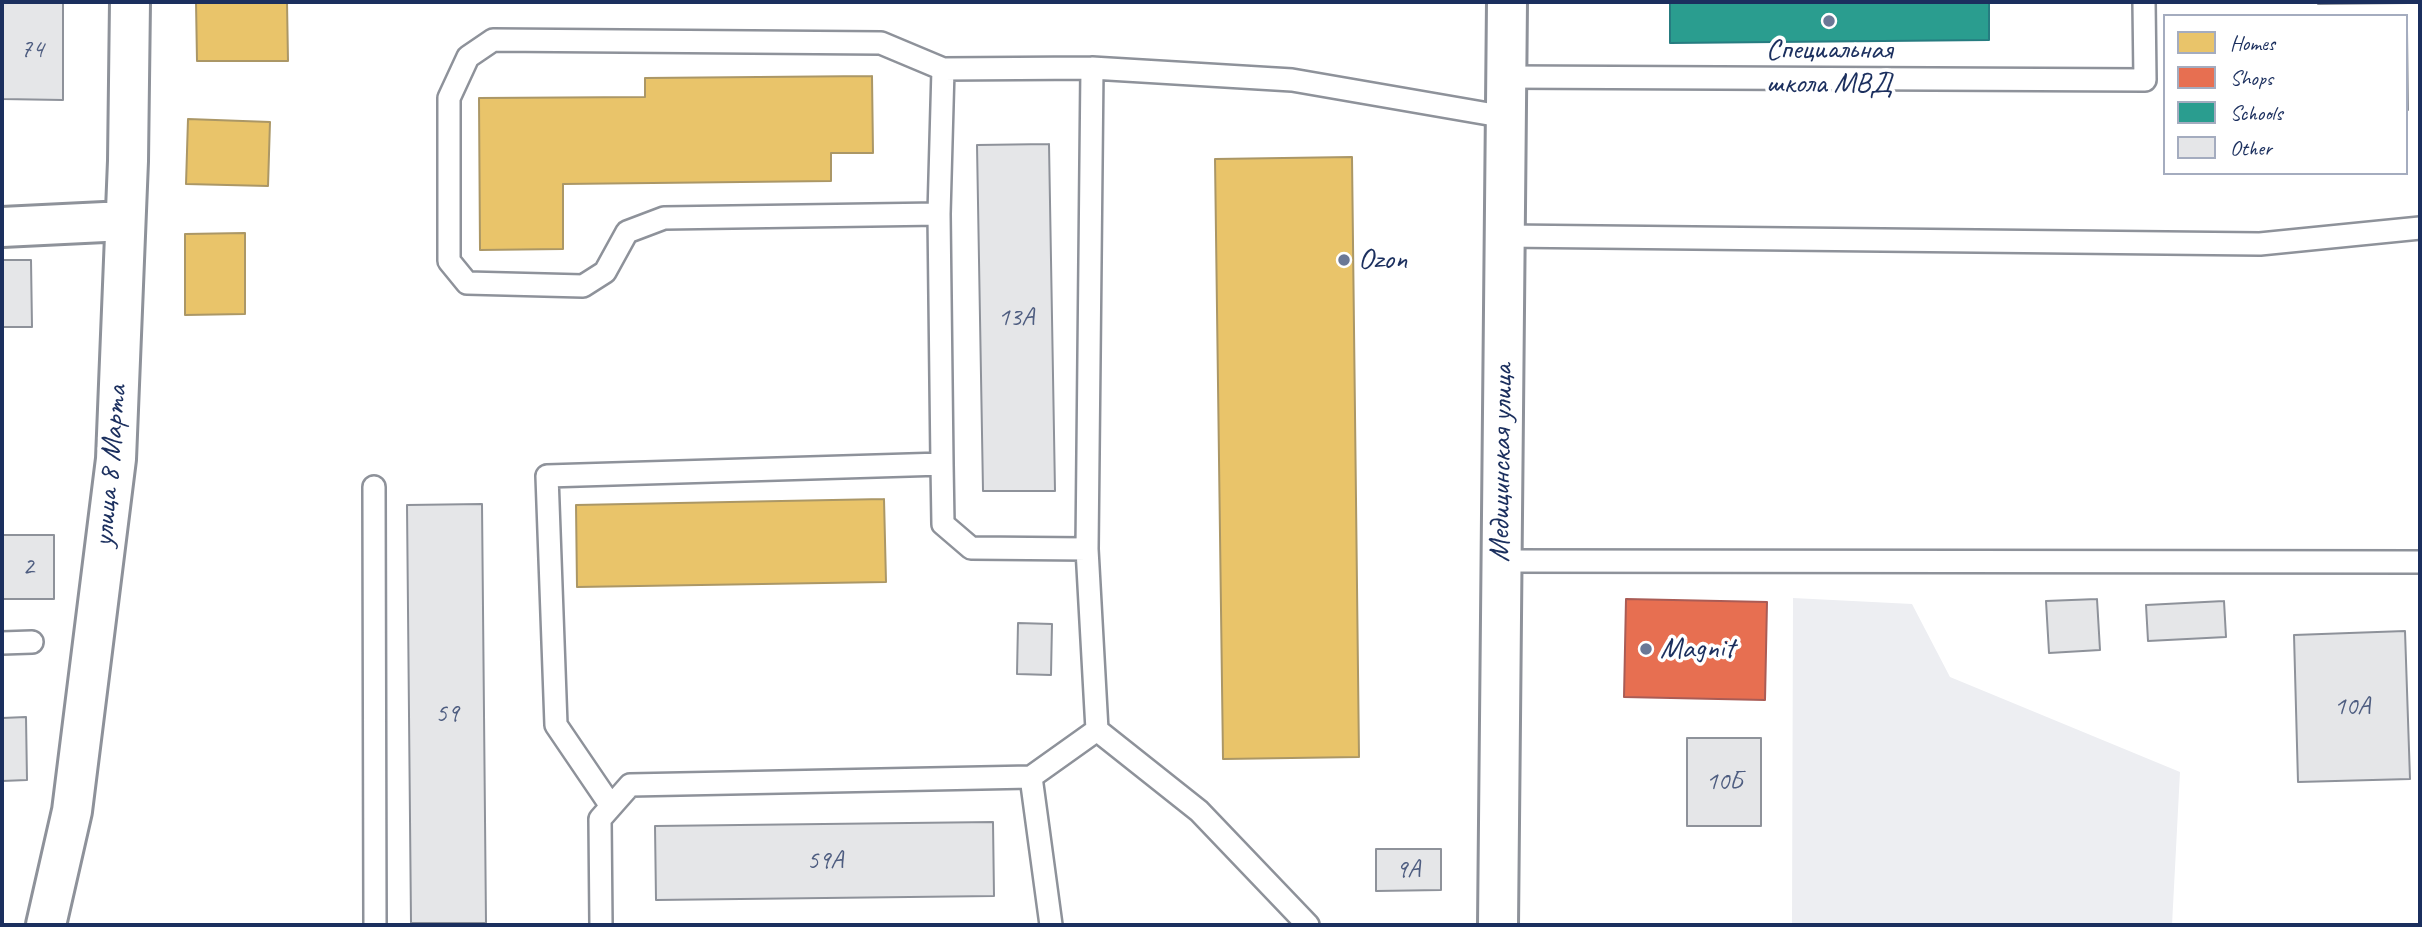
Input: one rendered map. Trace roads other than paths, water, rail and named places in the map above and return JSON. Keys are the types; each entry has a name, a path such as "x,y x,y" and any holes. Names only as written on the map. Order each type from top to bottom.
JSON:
{"street":[{"name":"улица 8 Марта","path":"46,925 72,811 116,460 130,2"},
{"name":"Медицинская улица","path":"1498,925 1507,2"},
{"path":"2,227 125,221"}],"lane":[{"path":"1506,77 2145,80 2144,2"},
{"path":"939,214 664,218 627,232 605,272 583,286 467,283 449,261 449,98 468,57 493,40 881,43 943,69 1092,68 1292,80 1506,117"},
{"path":"1092,68 1087,549 1097,730 1199,811 1308,925"},
{"path":"943,69 939,214 943,524 971,548 1087,549"},
{"path":"1504,236 2260,244 2420,228"},
{"path":"611,806 556,725 547,476 942,464"},
{"path":"374,487 375,925"},
{"path":"1501,561 2420,562"},
{"path":"2,643 32,642"},
{"path":"601,925 600,819 630,785 1031,777 1097,730"},
{"path":"1031,777 1051,925"}],"place":[{"name":"Специальная школа МВД","path":"1829,21"},
{"name":"Ozon","path":"1344,260"},
{"name":"Magnit","path":"1646,649"}]}
